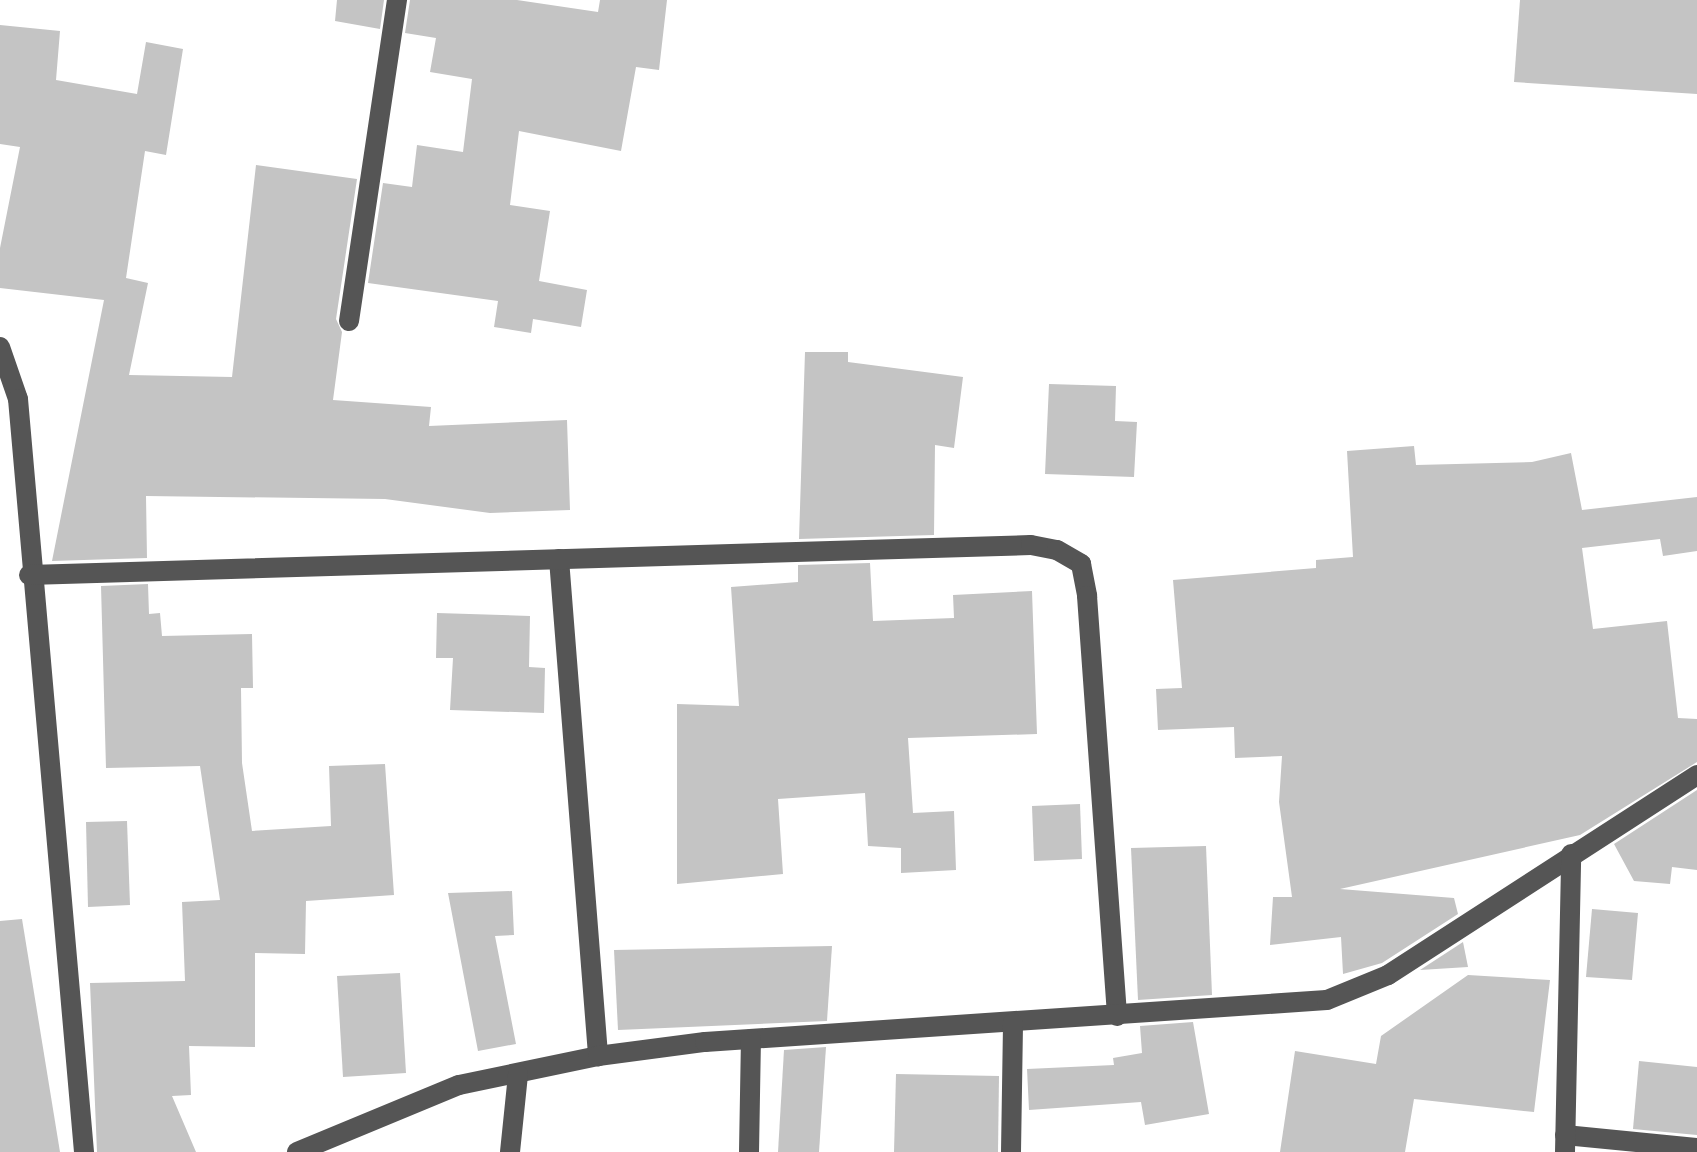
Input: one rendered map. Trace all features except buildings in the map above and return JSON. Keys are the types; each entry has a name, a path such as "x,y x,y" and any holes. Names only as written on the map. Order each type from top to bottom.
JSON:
{"street":[{"path":"349,321 397,0"},
{"path":"0,347 18,399 29,575 84,1152"},
{"path":"29,575 1031,545 1081,564 1117,1016"},
{"path":"559,559 598,1056"},
{"path":"297,1152 459,1085 598,1056 751,1039 1327,1000 1388,975 1697,775"},
{"path":"1571,854 1565,1144 1697,1148"},
{"path":"1011,1152 1013,1023"},
{"path":"749,1152 751,1039"},
{"path":"510,1152 518,1074"}]}
